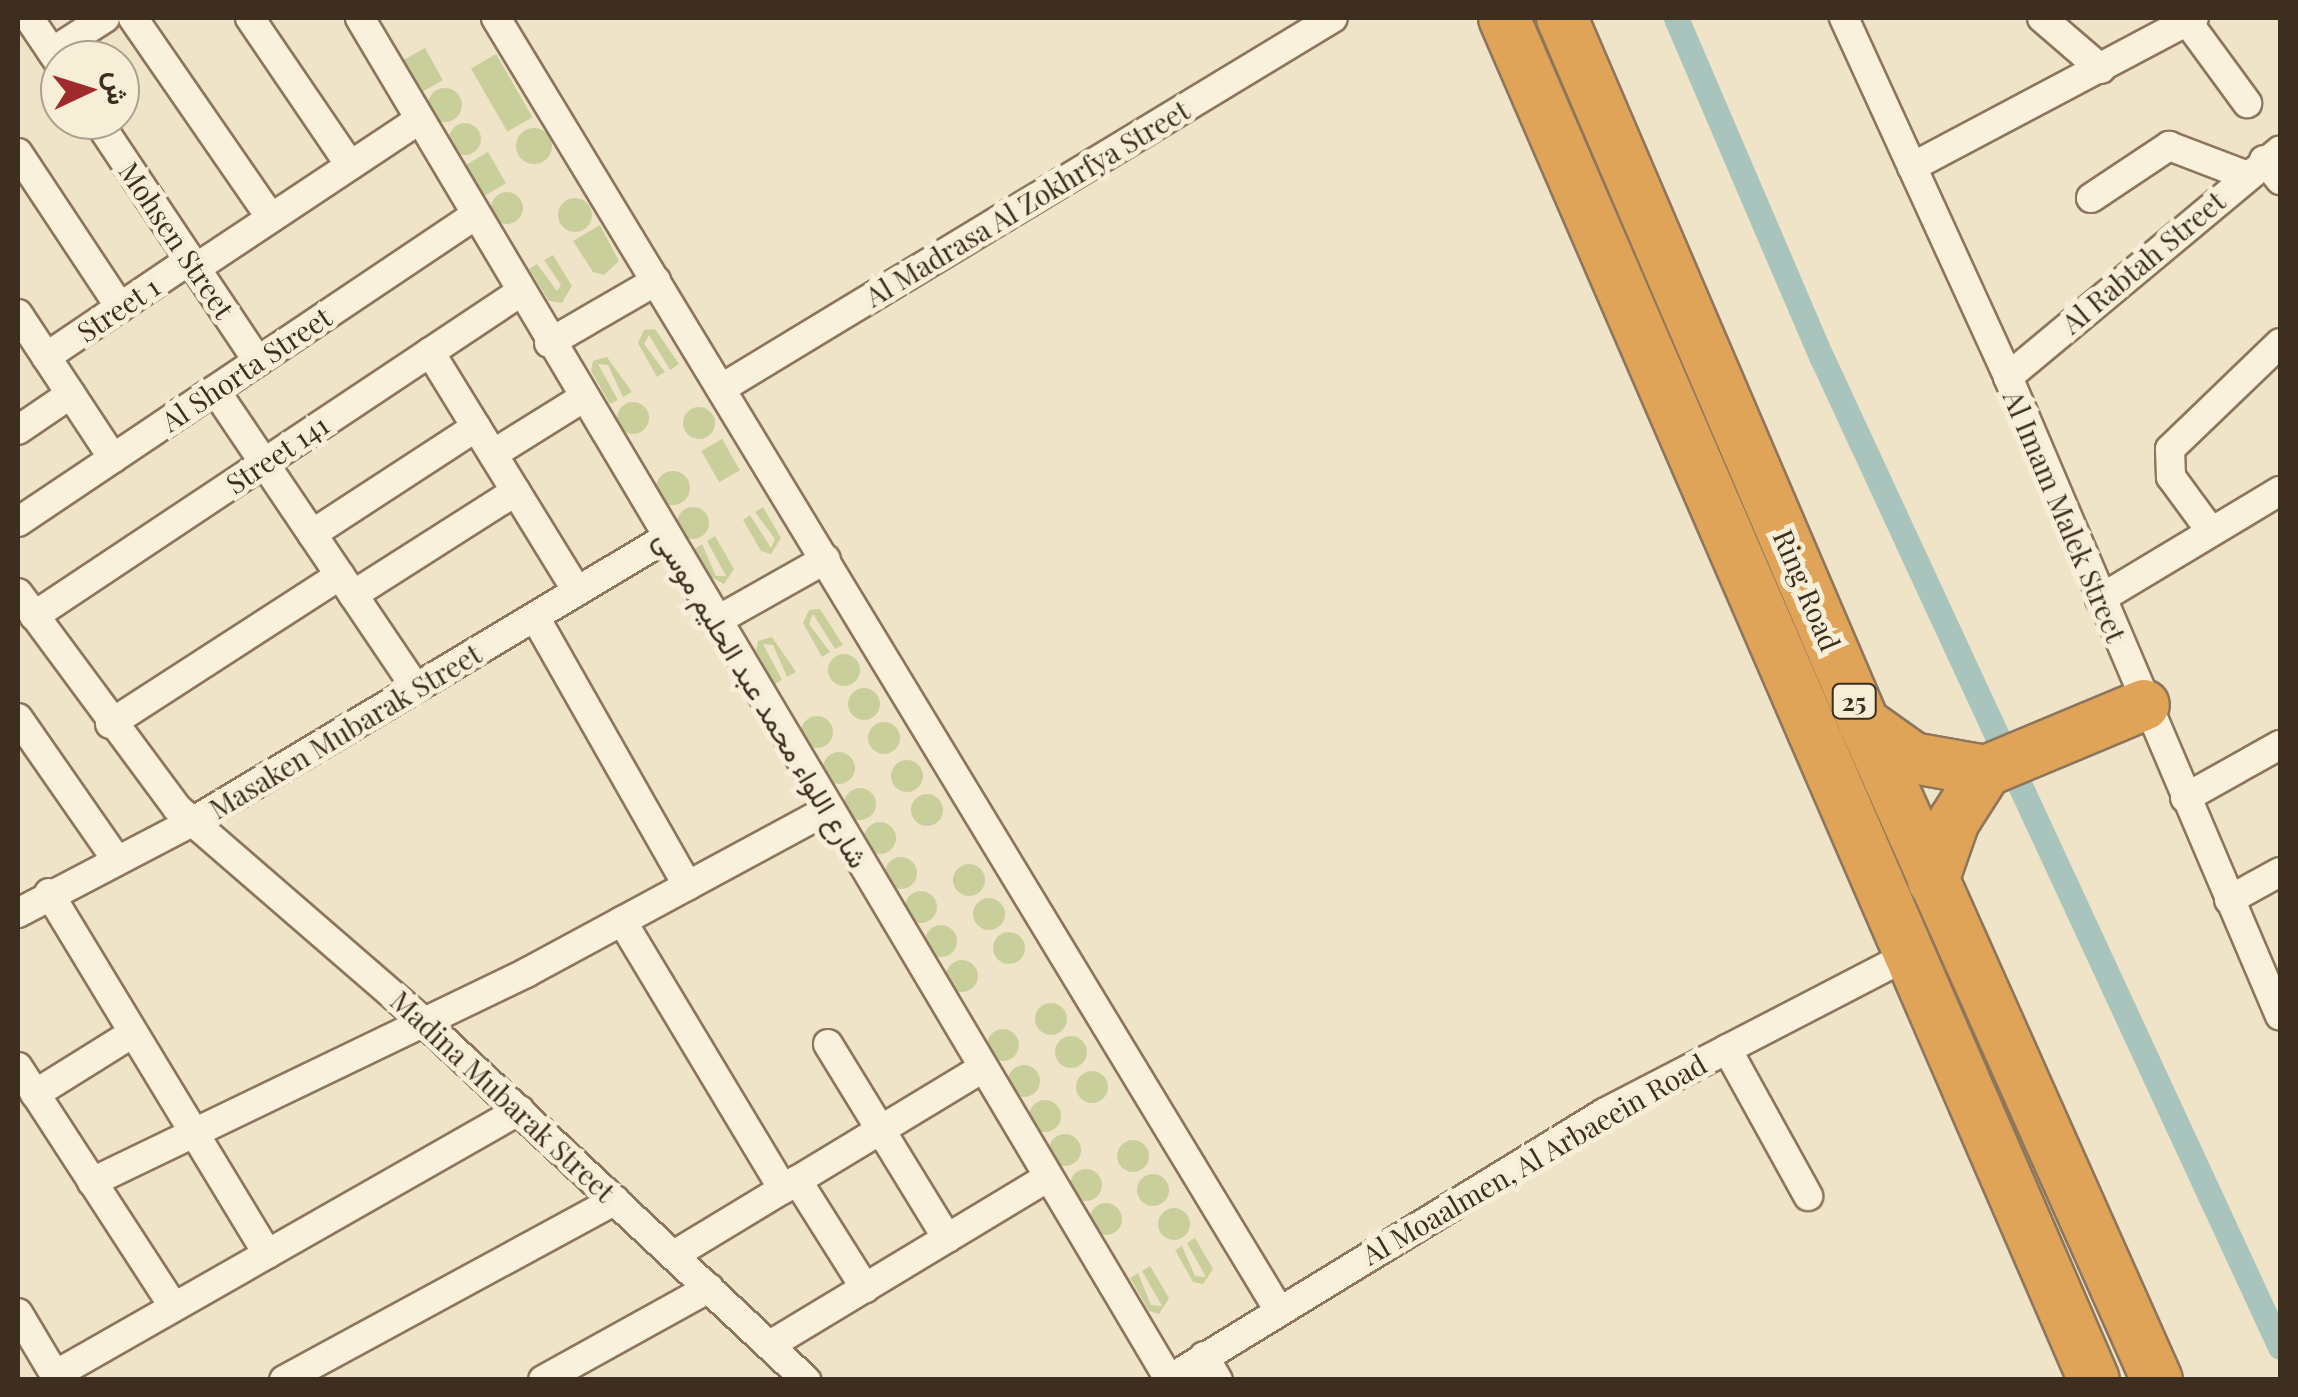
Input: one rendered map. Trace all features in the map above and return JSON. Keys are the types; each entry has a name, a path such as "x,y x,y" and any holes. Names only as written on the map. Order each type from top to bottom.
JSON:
{"highway":[{"name":"Ring Road","path":"1504,18 2094,1380"},
{"name":"Ring Road","path":"1562,18 1864,724 2157,1380"},
{"path":"1864,724 1913,758 1986,771 2144,704"},
{"path":"1934,881 1954,821 1986,771"}],"street":[{"path":"29,18 44,40"},
{"path":"78,40 105,18"},
{"path":"133,18 270,218"},
{"path":"250,18 350,165"},
{"name":"شارع اللواء محمد عبد الحليم موسى","path":"360,18 416,121 1168,1379"},
{"path":"496,18 1277,1307"},
{"name":"Al Madrasa Al Zokhrfya Street","path":"722,388 1333,18"},
{"name":"Al Imam Malek Street","path":"1844,18 2008,377 2280,1016"},
{"path":"2042,18 2101,69"},
{"path":"1912,167 2101,69 2182,21 2248,102"},
{"name":"Street 1","path":"46,357 120,307 270,218 416,121"},
{"name":"Mohsen Street","path":"110,140 258,361"},
{"path":"2091,198 2169,146 2268,166"},
{"path":"18,153 120,307"},
{"name":"Al Rabtah Street","path":"2008,377 2268,166"},
{"name":"Al Shorta Street","path":"18,522 474,216"},
{"path":"549,343 656,281"},
{"name":"Street 141","path":"34,616 519,293"},
{"path":"18,314 113,458"},
{"path":"2210,530 2171,478 2170,449 2280,343"},
{"path":"430,352 577,591"},
{"path":"215,390 416,688"},
{"path":"18,430 71,394"},
{"path":"493,454 583,398"},
{"path":"312,534 476,427"},
{"path":"110,724 516,491"},
{"path":"2100,598 2280,491"},
{"name":"Masaken Mubarak Street","path":"18,913 49,893 192,822 666,538"},
{"path":"716,622 826,559"},
{"name":"Madina Mubarak Street","path":"18,593 149,778 192,822 424,1022 804,1379"},
{"path":"535,616 688,886"},
{"path":"18,718 116,859"},
{"path":"2185,798 2280,745"},
{"path":"92,1182 424,1022 828,810"},
{"path":"2230,900 2280,872"},
{"path":"49,893 268,1254"},
{"path":"622,921 790,1184 865,1288"},
{"name":"Al Moaalmen, Al Arbaeein Road","path":"1168,1379 1211,1368 1277,1307 1604,1113 1909,955"},
{"path":"36,1094 134,1034"},
{"path":"828,1044 947,1238"},
{"path":"1726,1049 1808,1196"},
{"path":"18,1067 174,1308"},
{"path":"674,1255 983,1068"},
{"path":"18,1313 56,1377 520,1110"},
{"path":"770,1346 1048,1177"},
{"path":"284,1380 615,1200"},
{"path":"542,1380 709,1288"}],"green space":[{"path":"425,48 443,80 420,93 402,61"},
{"path":"496,54 532,117 507,132 471,68"},
{"path":"445,88 457,93 462,105 457,117 445,122 433,117 428,105 433,93"},
{"path":"465,123 476,128 481,139 476,150 465,155 454,150 449,139 454,128"},
{"path":"534,128 547,133 552,146 547,159 534,164 521,159 516,146 521,133"},
{"path":"488,152 506,183 483,196 465,165"},
{"path":"507,192 518,197 523,208 518,219 507,224 496,219 491,208 496,197"},
{"path":"575,198 587,203 592,215 587,227 575,232 563,227 558,215 563,203"},
{"path":"600,225 619,261 604,275 593,272 573,241"},
{"path":"553,255 572,286 562,303 549,301 529,269 537,264 557,291 561,285 544,260"},
{"path":"655,329 679,364 670,370 649,335 644,344 665,372 657,377 638,343 644,330"},
{"path":"607,357 632,392 623,397 608,365 598,364 618,400 610,404 591,371 593,361"},
{"path":"633,402 645,406 649,418 645,430 633,434 621,430 617,418 621,406"},
{"path":"699,407 710,412 715,423 710,434 699,439 688,434 683,423 688,412"},
{"path":"722,439 740,470 719,482 701,451"},
{"path":"673,471 685,476 690,488 685,500 673,505 661,500 656,488 661,476"},
{"path":"693,507 704,512 709,523 704,534 693,539 682,534 677,523 682,512"},
{"path":"763,507 781,538 771,554 761,551 743,520 750,515 771,548 775,539 755,512"},
{"path":"715,536 734,569 724,584 711,577 695,549 702,544 716,576 726,576 707,541"},
{"path":"820,609 843,645 835,649 813,614 809,624 830,652 822,657 803,623 809,610"},
{"path":"772,637 796,672 787,677 773,645 763,644 782,680 775,684 756,651 758,641"},
{"path":"844,654 855,659 860,670 855,681 844,686 833,681 828,670 833,659"},
{"path":"864,688 875,693 880,704 875,715 864,720 853,715 848,704 853,693"},
{"path":"817,716 829,720 833,732 829,744 817,748 805,744 801,732 805,720"},
{"path":"884,722 895,727 900,738 895,749 884,754 873,749 868,738 873,727"},
{"path":"839,752 850,757 855,768 850,779 839,784 828,779 823,768 828,757"},
{"path":"907,760 918,765 923,776 918,787 907,792 896,787 891,776 896,765"},
{"path":"860,788 871,793 876,804 871,815 860,820 849,815 844,804 849,793"},
{"path":"927,794 938,799 943,810 938,821 927,826 916,821 911,810 916,799"},
{"path":"880,822 891,827 896,838 891,849 880,854 869,849 864,838 869,827"},
{"path":"901,857 912,862 917,873 912,884 901,889 890,884 885,873 890,862"},
{"path":"969,864 980,869 985,880 980,891 969,896 958,891 953,880 958,869"},
{"path":"921,891 932,896 937,907 932,918 921,923 910,918 905,907 910,896"},
{"path":"989,898 1000,903 1005,914 1000,925 989,930 978,925 973,914 978,903"},
{"path":"941,925 952,930 957,941 952,952 941,957 930,952 925,941 930,930"},
{"path":"1009,932 1020,937 1025,948 1020,959 1009,964 998,959 993,948 998,937"},
{"path":"962,960 973,965 978,976 973,987 962,992 951,987 946,976 951,965"},
{"path":"1051,1003 1062,1008 1067,1019 1062,1030 1051,1035 1040,1030 1035,1019 1040,1008"},
{"path":"1003,1029 1014,1034 1019,1045 1014,1056 1003,1061 992,1056 987,1045 992,1034"},
{"path":"1071,1036 1083,1040 1087,1052 1083,1064 1071,1068 1059,1064 1055,1052 1059,1040"},
{"path":"1024,1065 1035,1070 1040,1081 1035,1092 1024,1097 1013,1092 1008,1081 1013,1070"},
{"path":"1092,1071 1103,1076 1108,1087 1103,1098 1092,1103 1081,1098 1076,1087 1081,1076"},
{"path":"1045,1100 1056,1105 1061,1116 1056,1127 1045,1132 1034,1127 1029,1116 1034,1105"},
{"path":"1065,1134 1076,1139 1081,1150 1076,1161 1065,1166 1054,1161 1049,1150 1054,1139"},
{"path":"1133,1140 1145,1144 1149,1156 1145,1168 1133,1172 1121,1168 1117,1156 1121,1144"},
{"path":"1086,1169 1097,1174 1102,1185 1097,1196 1086,1201 1075,1196 1070,1185 1075,1174"},
{"path":"1153,1174 1165,1178 1169,1190 1165,1202 1153,1206 1141,1202 1137,1190 1141,1178"},
{"path":"1106,1203 1117,1208 1122,1219 1117,1230 1106,1235 1095,1230 1090,1219 1095,1208"},
{"path":"1174,1208 1186,1212 1190,1224 1186,1236 1174,1240 1162,1236 1158,1224 1162,1212"},
{"path":"1195,1238 1213,1269 1203,1284 1193,1282 1175,1250 1182,1246 1195,1276 1206,1277 1187,1243"},
{"path":"1150,1266 1169,1298 1159,1314 1149,1311 1130,1278 1138,1273 1151,1305 1162,1306 1142,1271"}],"waterway":[{"path":"1676,18 1822,358 2280,1347"}]}
